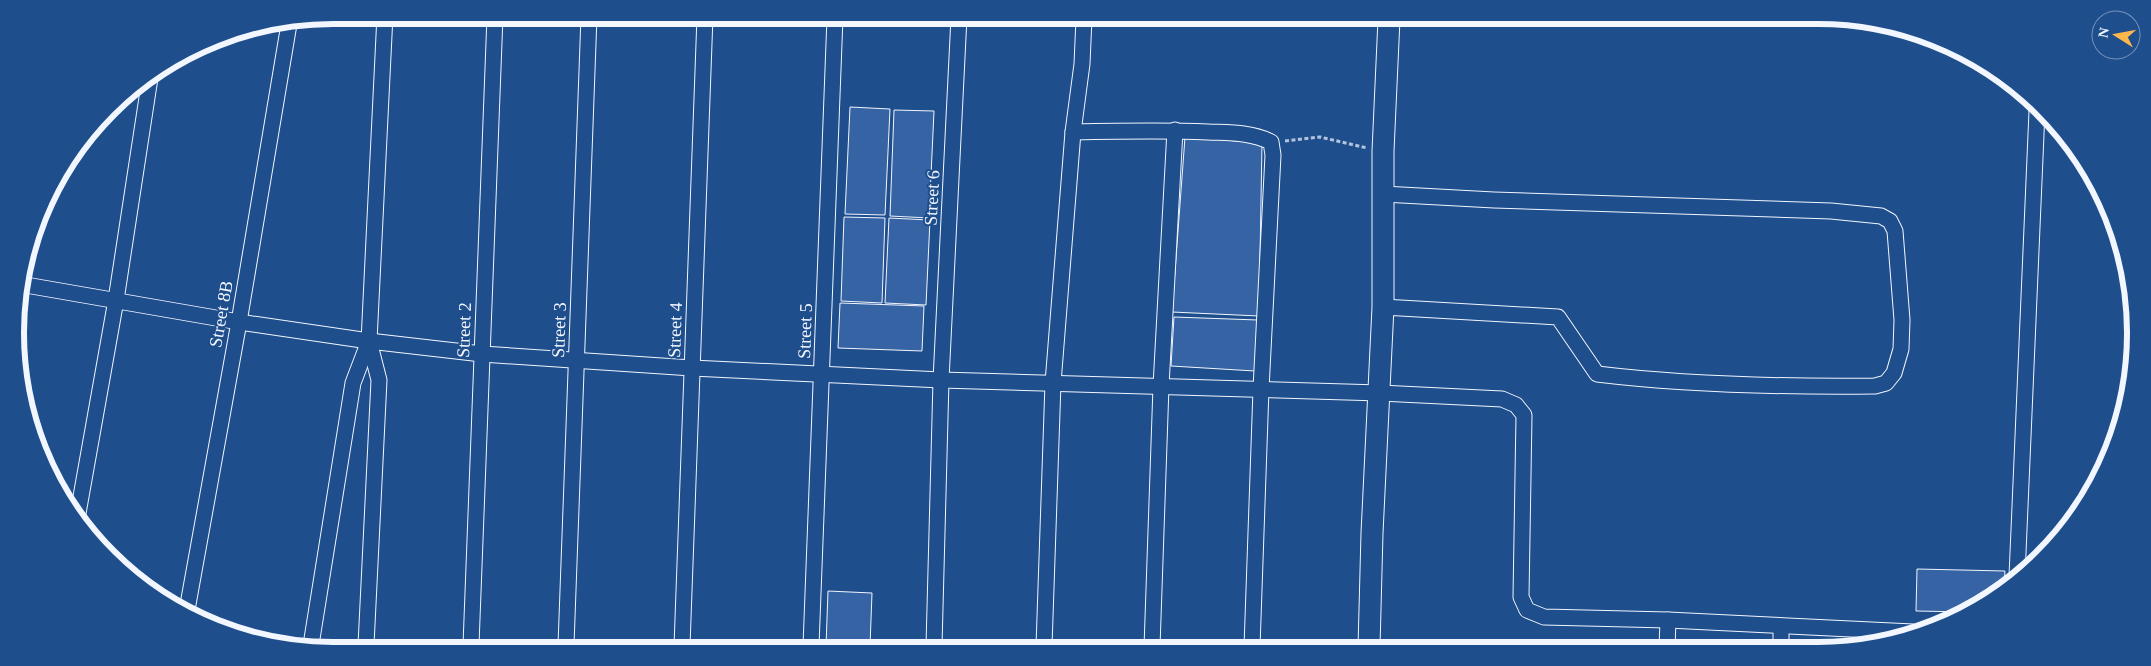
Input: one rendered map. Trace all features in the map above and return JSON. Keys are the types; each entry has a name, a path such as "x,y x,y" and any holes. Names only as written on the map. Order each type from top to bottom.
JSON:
{"street":[{"path":"366,642 378,380 369,341 385,24"},
{"name":"Street 2","path":"471,642 495,24"},
{"name":"Street 3","path":"566,642 590,24"},
{"name":"Street 4","path":"682,642 706,24"},
{"name":"Street 5","path":"811,642 836,24"},
{"name":"Street 6","path":"934,642 942,380 959,24"},
{"path":"1044,642 1053,383 1074,132 1082,64 1084,24"},
{"path":"1369,642 1372,533 1383,307 1383,194 1389,24"},
{"name":"Street 8B","path":"188,606 239,322 289,27"},
{"path":"79,509 116,300 149,85"},
{"path":"2017,570 2037,114"},
{"path":"1074,132 1175,130 1246,134 1261,137 1271,142 1273,155 1261,390 1252,642"},
{"path":"1152,642 1161,386 1175,130"},
{"path":"1383,194 1494,200 1831,211 1881,216 1890,222 1895,231 1898,258 1898,289 1902,320 1901,349 1894,373 1886,382 1875,386 1738,384 1618,377 1597,374 1558,317 1383,307"},
{"path":"28,285 239,322 369,341 482,354 692,368 942,380 1380,393 1502,399 1521,409 1524,415 1521,598 1527,610 1544,616 1668,620 1896,632"},
{"path":"312,642 353,383 369,341"},
{"path":"1667,642 1668,620"},
{"path":"1780,642 1781,626"}],"path":[{"path":"1271,142 1320,138 1384,150"}],"building":[{"path":"850,107 890,109 885,215 845,214"},
{"path":"894,110 934,111 929,218 890,216"},
{"path":"1185,137 1262,143 1259,316 1172,312"},
{"path":"844,217 885,218 882,303 841,301"},
{"path":"889,218 930,220 926,305 885,303"},
{"path":"840,303 924,306 922,351 838,348"},
{"path":"1174,317 1258,320 1255,371 1171,366"},
{"path":"1917,569 2005,571 2004,579 1973,601 1951,612 1916,611"},
{"path":"828,591 872,593 870,642 826,642"}]}
